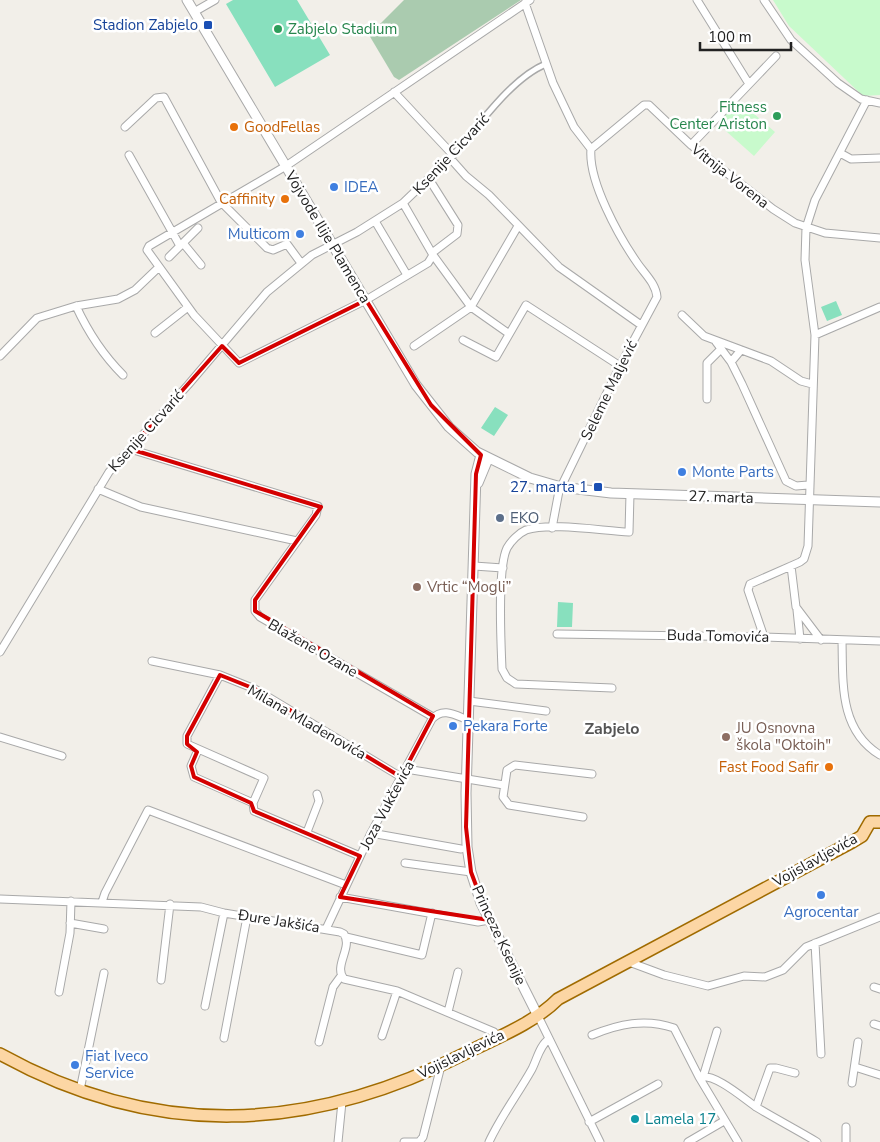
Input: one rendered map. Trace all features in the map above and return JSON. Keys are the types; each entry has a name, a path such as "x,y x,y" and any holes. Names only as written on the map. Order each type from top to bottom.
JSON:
{"main road":[{"name":"Vojislavljevića","path":"0,1054 42,1076 80,1090 143,1108 210,1116 276,1114 342,1102 441,1066 498,1037 549,1010 558,999 852,842 862,836 870,822 880,822"}],"street":[{"name":"Vojvode Ilije Plamenca","path":"187,0 431,405 464,441 485,457"},
{"path":"194,12 215,0"},
{"path":"697,0 748,84"},
{"path":"764,0 792,40 848,91 867,100 880,102"},
{"path":"429,179 458,225 458,230 457,234 432,254 428,263 366,300 239,362 222,346 188,307 148,254 147,248 221,202 286,166 527,2 546,64 574,127 591,149"},
{"path":"691,145 776,56"},
{"name":"Ksenije Cicvarić","path":"0,652 109,472 222,346 274,284 332,243 350,236 403,203 452,156 504,96 530,73 546,64"},
{"path":"394,92 518,226 564,272 641,325"},
{"path":"124,127 156,98 164,97 221,202 267,248 273,250 287,244 301,264"},
{"path":"764,637 748,590 750,584 800,562 806,554 814,335 805,260 806,228 815,200 867,100"},
{"name":"Vitnija Vorena","path":"591,149 647,105 691,145 773,209 806,228 825,233 880,238"},
{"name":"Seleme Maljević","path":"562,487 620,366 641,325 657,300 657,294 653,285 630,252 606,205 590,162 591,149"},
{"path":"840,153 851,159 880,158"},
{"path":"129,155 172,233 201,265"},
{"path":"403,203 432,254 471,307 508,333"},
{"path":"375,221 407,276"},
{"path":"414,346 471,307 518,226"},
{"path":"169,257 198,228"},
{"path":"0,356 37,318 76,306 112,301 126,295 158,268"},
{"path":"463,340 496,357 508,333 526,305 620,366"},
{"path":"76,306 105,356 123,374"},
{"path":"155,333 188,307"},
{"path":"814,335 880,307"},
{"path":"682,316 695,330 716,342 771,362 801,381 812,384"},
{"path":"716,342 720,350 731,362 784,478 791,485 808,486"},
{"path":"707,399 707,363 720,350"},
{"path":"731,362 741,350"},
{"name":"Blažene Ozane","path":"130,449 313,504 319,508 255,600 256,614 433,717"},
{"name":"27. marta","path":"485,457 530,478 562,487 630,494 880,502"},
{"name":"Princeze Ksenije","path":"485,457 477,466 466,827 471,872 488,920 538,1016"},
{"path":"552,528 553,513 562,487"},
{"path":"98,489 141,507 297,541"},
{"path":"612,688 516,684 507,678 502,669 503,568 508,548 518,535 526,530 552,528 629,532 630,494"},
{"path":"474,566 503,568"},
{"path":"791,566 800,639"},
{"path":"796,607 821,640"},
{"name":"Buda Tomovića","path":"557,634 880,641"},
{"path":"842,640 844,691 848,714 853,728 865,745 880,755"},
{"name":"Milana Mladenovića","path":"152,661 220,675 255,689 401,777"},
{"path":"220,675 187,736 188,744 264,778 252,803 254,811 360,856"},
{"path":"469,702 546,711"},
{"path":"433,717 437,713 444,712 468,720"},
{"name":"Joza Vukčevića","path":"326,929 371,833 433,717"},
{"path":"0,737 62,756"},
{"path":"198,750 191,766 194,777 252,803"},
{"path":"583,817 509,804 503,797 507,770 513,765 592,774"},
{"path":"406,768 466,780 504,785"},
{"path":"307,832 319,801 317,794"},
{"path":"102,902 148,810 346,885"},
{"path":"371,833 461,850"},
{"path":"405,862 471,872"},
{"path":"340,897 478,922 488,920"},
{"name":"Đure Jakšića","path":"0,898 170,904 201,907 224,913 340,932 346,937 422,955 424,954 432,913"},
{"path":"59,992 67,952 71,901"},
{"path":"161,980 170,904"},
{"path":"205,1006 224,913"},
{"path":"224,1038 247,917"},
{"path":"629,962 708,986 744,976 772,975 783,970 806,947 880,917"},
{"path":"70,923 104,929"},
{"path":"319,1042 333,987 341,976 346,937"},
{"path":"815,943 821,1054"},
{"path":"448,1012 458,972"},
{"path":"80,1090 104,973"},
{"path":"341,976 348,981 397,991 494,1032 498,1037"},
{"path":"382,1036 397,991"},
{"path":"538,1016 600,1142"},
{"path":"592,1035 620,1025 641,1022 653,1022 674,1028 724,1121 738,1142"},
{"path":"701,1077 717,1031"},
{"path":"489,1142 512,1097 549,1039"},
{"path":"852,1083 858,1042"},
{"path":"404,1142 419,1142 423,1137 441,1066"},
{"path":"855,1067 880,1075"},
{"path":"756,1106 770,1068 795,1073"},
{"path":"701,1077 736,1091 756,1106 817,1142"},
{"path":"589,1122 658,1084"},
{"path":"338,1142 342,1102"},
{"path":"688,1142 724,1121"},
{"path":"846,1127 846,1142"}],"highlighted area":[{"path":"366,300 431,405 481,455 476,474 466,827 471,872 489,920 340,897 360,856 254,811 251,803 194,777 191,766 197,752 187,744 187,736 220,675 255,689 401,777 433,716 255,611 255,600 321,507 130,449 222,346 239,363"}],"green space":[{"name":"Zabjelo Stadium","path":"233,0 297,0 330,55 275,87 226,4"},
{"path":"404,0 521,0 399,80 394,77 369,35"},
{"path":"773,0 880,0 880,95 863,96 789,26"},
{"path":"738,100 775,132 754,156 718,124"},
{"path":"836,301 842,315 827,321 821,307"},
{"path":"495,407 508,415 494,436 481,428"},
{"path":"558,602 573,603 572,627 557,627"}],"place":[{"name":"Stadion Zabjelo","path":"208,25"},
{"name":"Zabjelo Stadium","path":"278,29"},
{"name":"Fitness Center Ariston","path":"777,116"},
{"name":"GoodFellas","path":"234,127"},
{"name":"IDEA","path":"334,187"},
{"name":"Caffinity","path":"285,199"},
{"name":"Multicom","path":"300,234"},
{"name":"Monte Parts","path":"682,472"},
{"name":"27. marta 1","path":"598,487"},
{"name":"EKO","path":"500,518"},
{"name":"Vrtic “Mogli”","path":"417,587"},
{"name":"Pekara Forte","path":"453,726"},
{"name":"JU Osnovna škola \"Oktoih\"","path":"726,737"},
{"name":"Fast Food Safir","path":"829,767"},
{"name":"Agrocentar","path":"821,895"},
{"name":"Fiat Iveco Service","path":"75,1065"},
{"name":"Lamela 17","path":"635,1119"}],"district":[{"name":"Zabjelo","path":"612,728"}]}
